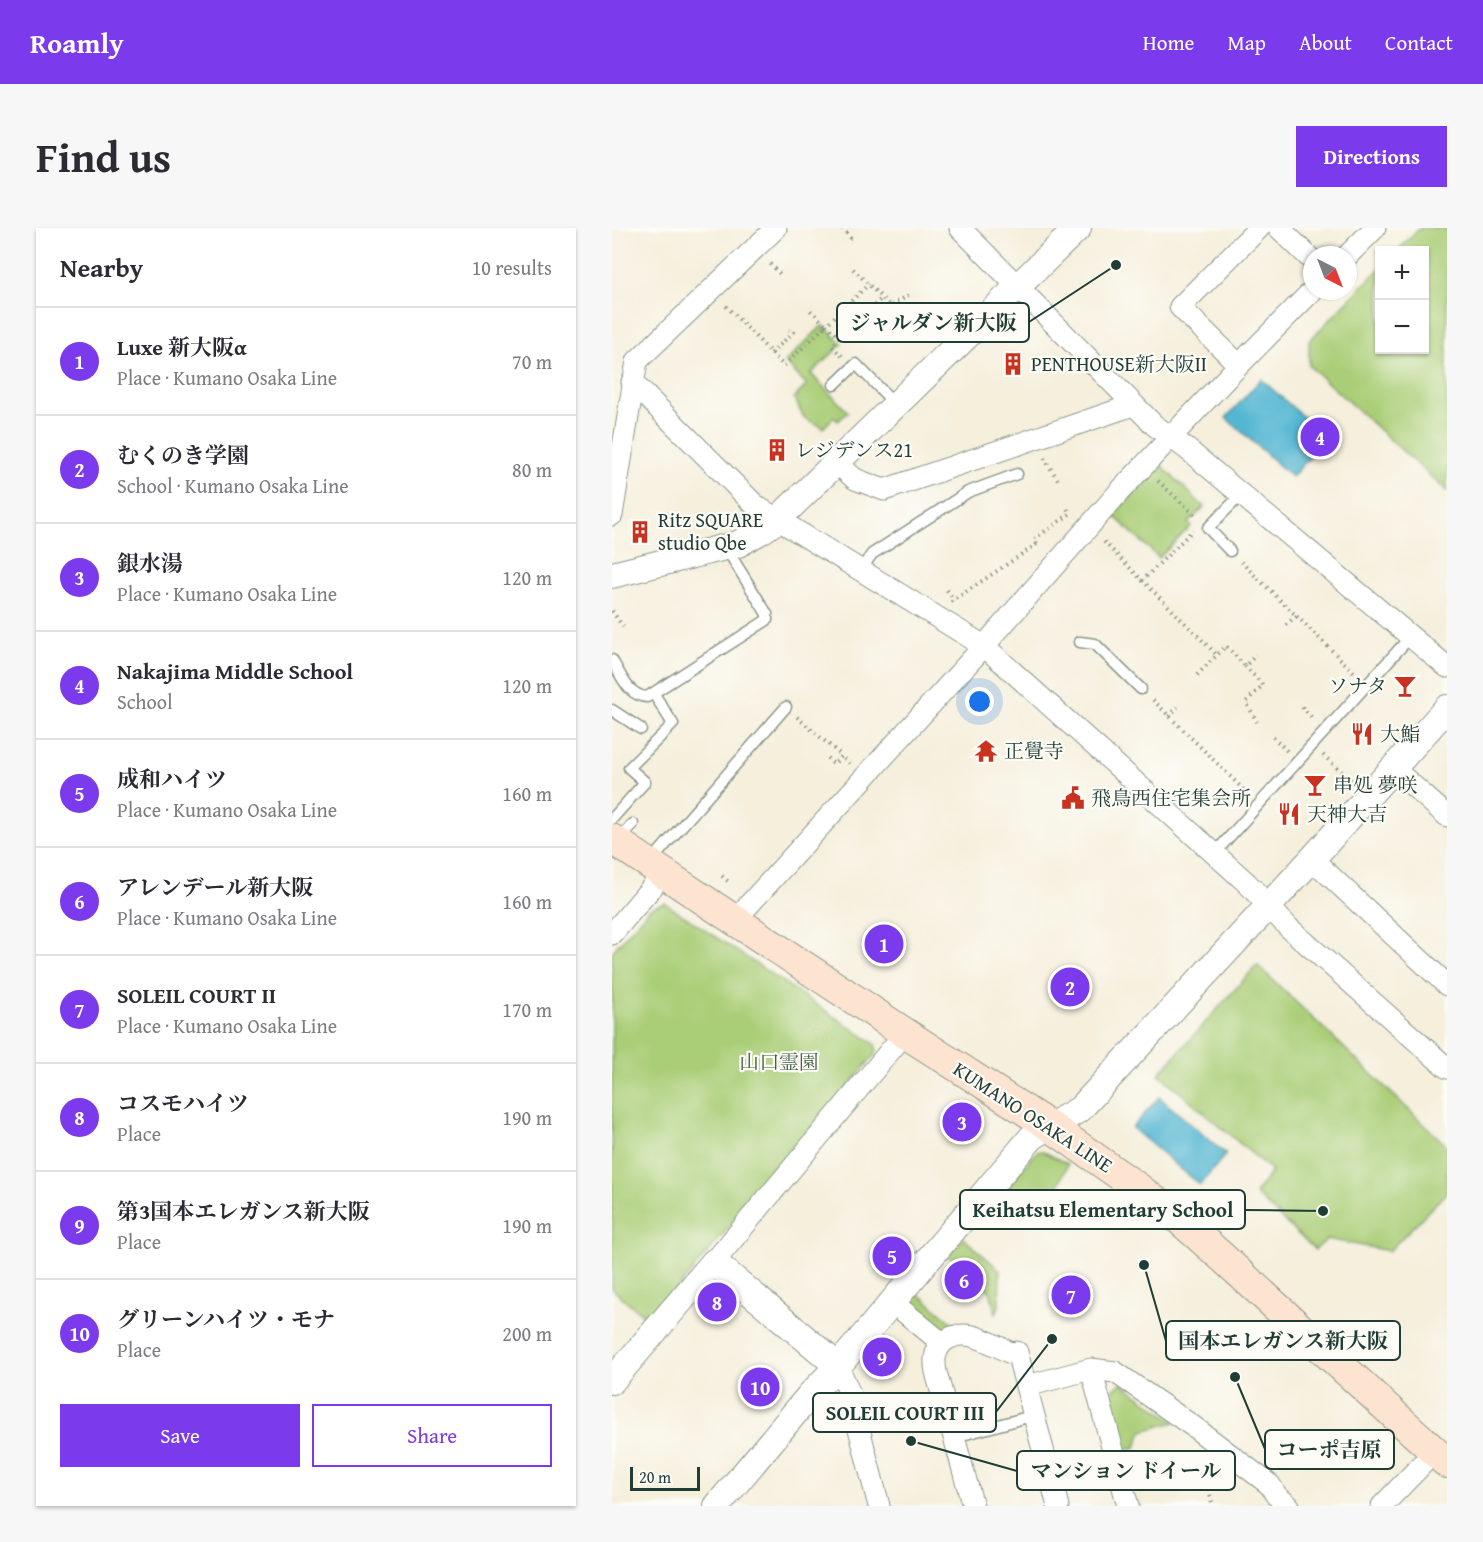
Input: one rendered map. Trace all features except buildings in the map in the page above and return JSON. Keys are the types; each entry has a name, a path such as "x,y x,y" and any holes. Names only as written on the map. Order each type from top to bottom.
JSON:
{"main road":[{"name":"KUMANO OSAKA LINE","path":"618,831 657,869 905,1033 1051,1126 1138,1188 1180,1220 1441,1457"}],"street":[{"path":"612,515 637,362 776,228"},
{"path":"960,228 1154,425 1242,494 1447,667"},
{"path":"612,575 726,548 750,538 777,520 1078,228"},
{"path":"1239,365 1180,307 1259,228"},
{"path":"1279,228 1303,251"},
{"path":"1357,246 1375,228"},
{"path":"735,920 984,646 1089,526 1239,365 1303,300"},
{"path":"632,382 756,506 984,646 1255,891 1288,927 1443,1058"},
{"path":"837,463 855,479 884,490 1133,405"},
{"path":"717,1506 808,1396 838,1366 1032,1137 1080,1109 1312,859 1447,708"},
{"path":"1393,768 1447,816"},
{"path":"1312,859 1447,985"},
{"path":"612,934 657,869"},
{"path":"612,1381 905,1033"},
{"path":"714,1262 838,1366 850,1394 879,1506"},
{"path":"892,1302 942,1343"},
{"path":"973,1506 934,1362 936,1352 942,1343 954,1335 968,1334 1011,1353 1017,1352 1058,1506"},
{"path":"1027,1386 1092,1369 1115,1372 1270,1485 1282,1502"},
{"path":"1092,1369 1128,1506"},
{"path":"1382,1506 1441,1457"}],"lane":[{"path":"834,385 856,364 896,405"},
{"path":"860,571 872,554 968,492 1017,474"},
{"path":"1230,551 1208,528 1242,494"},
{"path":"612,660 630,690 647,697 766,620 767,615 726,548"},
{"path":"1214,854 1411,636"},
{"path":"1080,642 1095,645 1141,689"},
{"path":"618,831 645,782 628,768 673,724 654,694"},
{"path":"657,869 660,851 786,707"},
{"path":"612,710 641,729"},
{"path":"955,1437 1035,1415"}],"path":[{"path":"842,228 851,238 854,236"},
{"path":"765,259 781,275"},
{"path":"853,269 890,306 910,294"},
{"path":"711,290 784,366 869,284"},
{"path":"853,367 832,346 882,298"},
{"path":"810,310 839,339"},
{"path":"771,353 794,332 789,330"},
{"path":"1142,581 1201,522 1153,476"},
{"path":"933,615 1038,545 1034,539 1070,514 1067,508"},
{"path":"1089,526 1217,656"},
{"path":"1230,551 1367,685"},
{"path":"947,590 954,600"},
{"path":"612,611 624,628"},
{"path":"1286,625 1296,616"},
{"path":"1197,675 1226,646 1263,685 1246,702 1257,722"},
{"path":"1245,666 1256,655"},
{"path":"1141,689 1259,805"},
{"path":"786,707 843,757 834,764 827,758"},
{"path":"1169,716 1178,707"},
{"path":"1312,746 1354,783"},
{"path":"1194,1428 1213,1506"},
{"path":"1187,1469 1202,1465"}],"green space":[{"path":"1420,228 1447,228 1447,491 1309,366 1309,341 1349,300 1357,300 1357,292 1375,273 1375,354 1429,354 1429,246 1402,246"},
{"path":"823,325 842,344 811,374 848,412 838,421 834,417 823,428 806,419 802,414 794,398 807,385 785,362"},
{"path":"1161,465 1204,507 1188,523 1191,526 1159,558 1113,515"},
{"name":"山口霊園","path":"665,903 875,1044 877,1052 650,1321 612,1289 612,952 650,908"},
{"path":"1257,965 1447,1146 1447,1192 1389,1251 1327,1239 1315,1250 1255,1194 1272,1171 1159,1074"},
{"path":"1042,1151 1068,1164 1052,1198 1032,1191 1031,1194 1008,1190 1009,1184 1037,1152"},
{"path":"963,1238 1000,1270 999,1306 996,1313 990,1291 948,1255"},
{"path":"918,1293 954,1324 949,1330 941,1330 914,1307 913,1298"},
{"path":"1121,1383 1175,1422 1142,1431 1136,1447 1124,1450 1109,1394"}],"water":[{"path":"1261,379 1327,438 1292,477 1226,418"},
{"path":"1159,1097 1226,1154 1200,1185 1132,1128"}],"place":[{"name":"ジャルダン新大阪","path":"1116,265"},
{"name":"PENTHOUSE新大阪II","path":"1013,364"},
{"name":"Nakajima Middle School","path":"1320,437"},
{"name":"レジデンス21","path":"777,450"},
{"name":"Ritz SQUARE studio Qbe","path":"640,532"},
{"name":"ソナタ","path":"1405,686"},
{"name":"大鮨","path":"1362,734"},
{"name":"正覺寺","path":"986,751"},
{"name":"串処 夢咲","path":"1315,785"},
{"name":"飛鳥西住宅集会所","path":"1073,798"},
{"name":"天神大吉","path":"1289,814"},
{"name":"Luxe 新大阪α","path":"884,944"},
{"name":"むくのき学園","path":"1070,987"},
{"name":"銀水湯","path":"962,1122"},
{"name":"Keihatsu Elementary School","path":"1323,1211"},
{"name":"成和ハイツ","path":"892,1256"},
{"name":"国本エレガンス新大阪","path":"1144,1265"},
{"name":"アレンデール新大阪","path":"964,1280"},
{"name":"SOLEIL COURT II","path":"1071,1295"},
{"name":"コスモハイツ","path":"717,1302"},
{"name":"SOLEIL COURT III","path":"1052,1339"},
{"name":"第3国本エレガンス新大阪","path":"882,1357"},
{"name":"コーポ吉原","path":"1235,1377"},
{"name":"グリーンハイツ・モナ","path":"760,1387"},
{"name":"マンション ドイール","path":"911,1441"}]}
